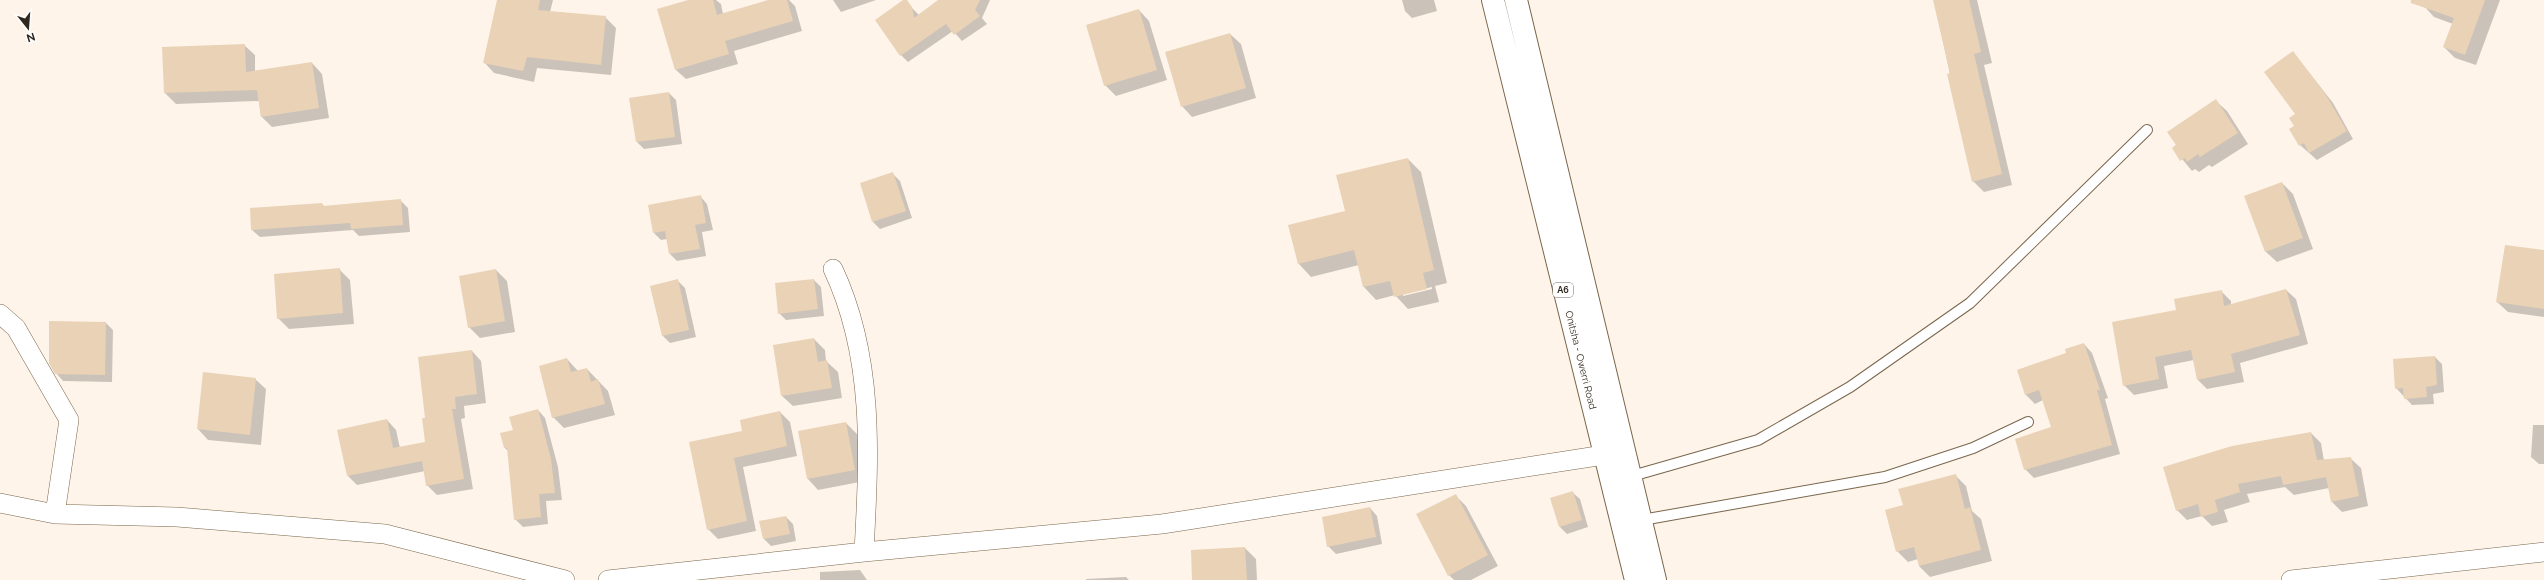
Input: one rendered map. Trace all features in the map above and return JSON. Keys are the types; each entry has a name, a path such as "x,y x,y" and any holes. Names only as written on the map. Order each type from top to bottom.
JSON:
{"highway":[{"name":"Onitsha - Owerri Road","path":"1493,0 1636,580"},
{"name":"A6","path":"1516,0 1632,476 1655,580"}],"street":[{"path":"833,268 845,294 861,355 869,449 864,552"},
{"path":"0,314 16,328 69,420 55,514"},
{"path":"608,580 864,552 1162,524 1604,455"},
{"path":"0,503 55,514 177,517 385,534 565,580"},
{"path":"2291,580 2544,552"}],"lane":[{"path":"1632,476 1758,440 1850,387 1970,303 2146,130"},
{"path":"1642,520 1885,477 1973,448 2028,422"}],"building":[{"path":"497,0 540,0 538,10 606,16 601,65 527,57 523,71 483,63"},
{"path":"688,0 713,0 717,15 768,0 787,0 793,21 725,41 729,54 675,70 657,9"},
{"path":"903,0 907,0 912,7 914,18 938,0 980,0 975,10 980,16 954,35 946,24 900,56 875,20"},
{"path":"1933,0 1969,0 1981,52 1974,54 2002,174 1972,182 1947,74 1950,73"},
{"path":"2411,0 2485,0 2465,55 2443,47 2454,18 2411,3"},
{"path":"1139,9 1157,70 1104,86 1086,25"},
{"path":"1230,33 1246,88 1181,107 1165,52"},
{"path":"245,44 246,72 312,62 319,108 261,117 257,90 164,93 162,47"},
{"path":"2293,51 2326,95 2347,131 2309,153 2304,143 2299,146 2289,129 2294,126 2289,118 2295,114 2264,72"},
{"path":"669,92 675,137 636,142 629,98"},
{"path":"2216,99 2238,133 2200,157 2198,154 2187,162 2185,158 2180,161 2172,148 2176,145 2167,132"},
{"path":"1408,158 1434,270 1423,273 1427,289 1394,297 1390,281 1363,287 1354,250 1298,264 1288,225 1345,211 1336,175"},
{"path":"893,172 906,211 872,222 860,183"},
{"path":"2282,182 2303,238 2265,252 2244,196"},
{"path":"701,195 706,223 695,225 700,249 669,254 665,231 653,233 648,205"},
{"path":"401,199 403,225 351,229 350,223 251,230 250,208 322,203 323,206"},
{"path":"2505,245 2544,250 2544,309 2496,302"},
{"path":"340,268 343,313 277,319 274,274"},
{"path":"496,269 505,321 468,328 459,276"},
{"path":"678,279 689,330 662,336 650,286"},
{"path":"814,279 818,309 778,314 775,283"},
{"path":"2286,289 2300,335 2231,354 2235,372 2197,380 2191,350 2155,357 2159,379 2123,386 2112,322 2176,310 2174,299 2222,290 2224,306"},
{"path":"49,321 106,322 105,375 55,374 49,363"},
{"path":"814,338 818,362 827,360 832,388 781,396 773,345"},
{"path":"2084,343 2100,390 2097,390 2112,445 2024,470 2015,439 2051,427 2039,390 2025,395 2017,370 2066,353 2065,349"},
{"path":"472,350 477,394 455,397 456,409 452,409 464,479 426,486 422,461 347,476 337,430 387,419 393,448 425,442 422,418 425,418 418,357"},
{"path":"2435,356 2437,385 2426,387 2427,397 2404,399 2403,388 2395,389 2393,359"},
{"path":"567,358 571,372 587,368 591,382 598,379 605,404 552,418 539,366"},
{"path":"203,372 256,378 250,435 197,429"},
{"path":"538,409 551,459 555,493 539,494 541,517 514,520 507,448 504,448 500,433 513,430 509,417"},
{"path":"780,411 787,446 734,458 747,521 707,530 689,442 742,431 740,420"},
{"path":"846,422 855,470 807,479 798,431"},
{"path":"2311,432 2317,460 2351,457 2359,496 2331,502 2326,477 2283,485 2281,476 2238,484 2240,492 2215,500 2218,512 2201,517 2198,504 2176,511 2163,467 2232,446"},
{"path":"1956,474 1965,509 1970,507 1981,550 1919,566 1914,547 1896,552 1885,510 1903,505 1898,489"},
{"path":"1573,491 1582,520 1559,527 1550,498"},
{"path":"1456,494 1488,555 1448,576 1416,514"},
{"path":"1370,507 1376,537 1327,547 1322,517"},
{"path":"786,516 790,534 763,539 759,521"},
{"path":"1245,547 1247,580 1192,580 1191,550"}]}
